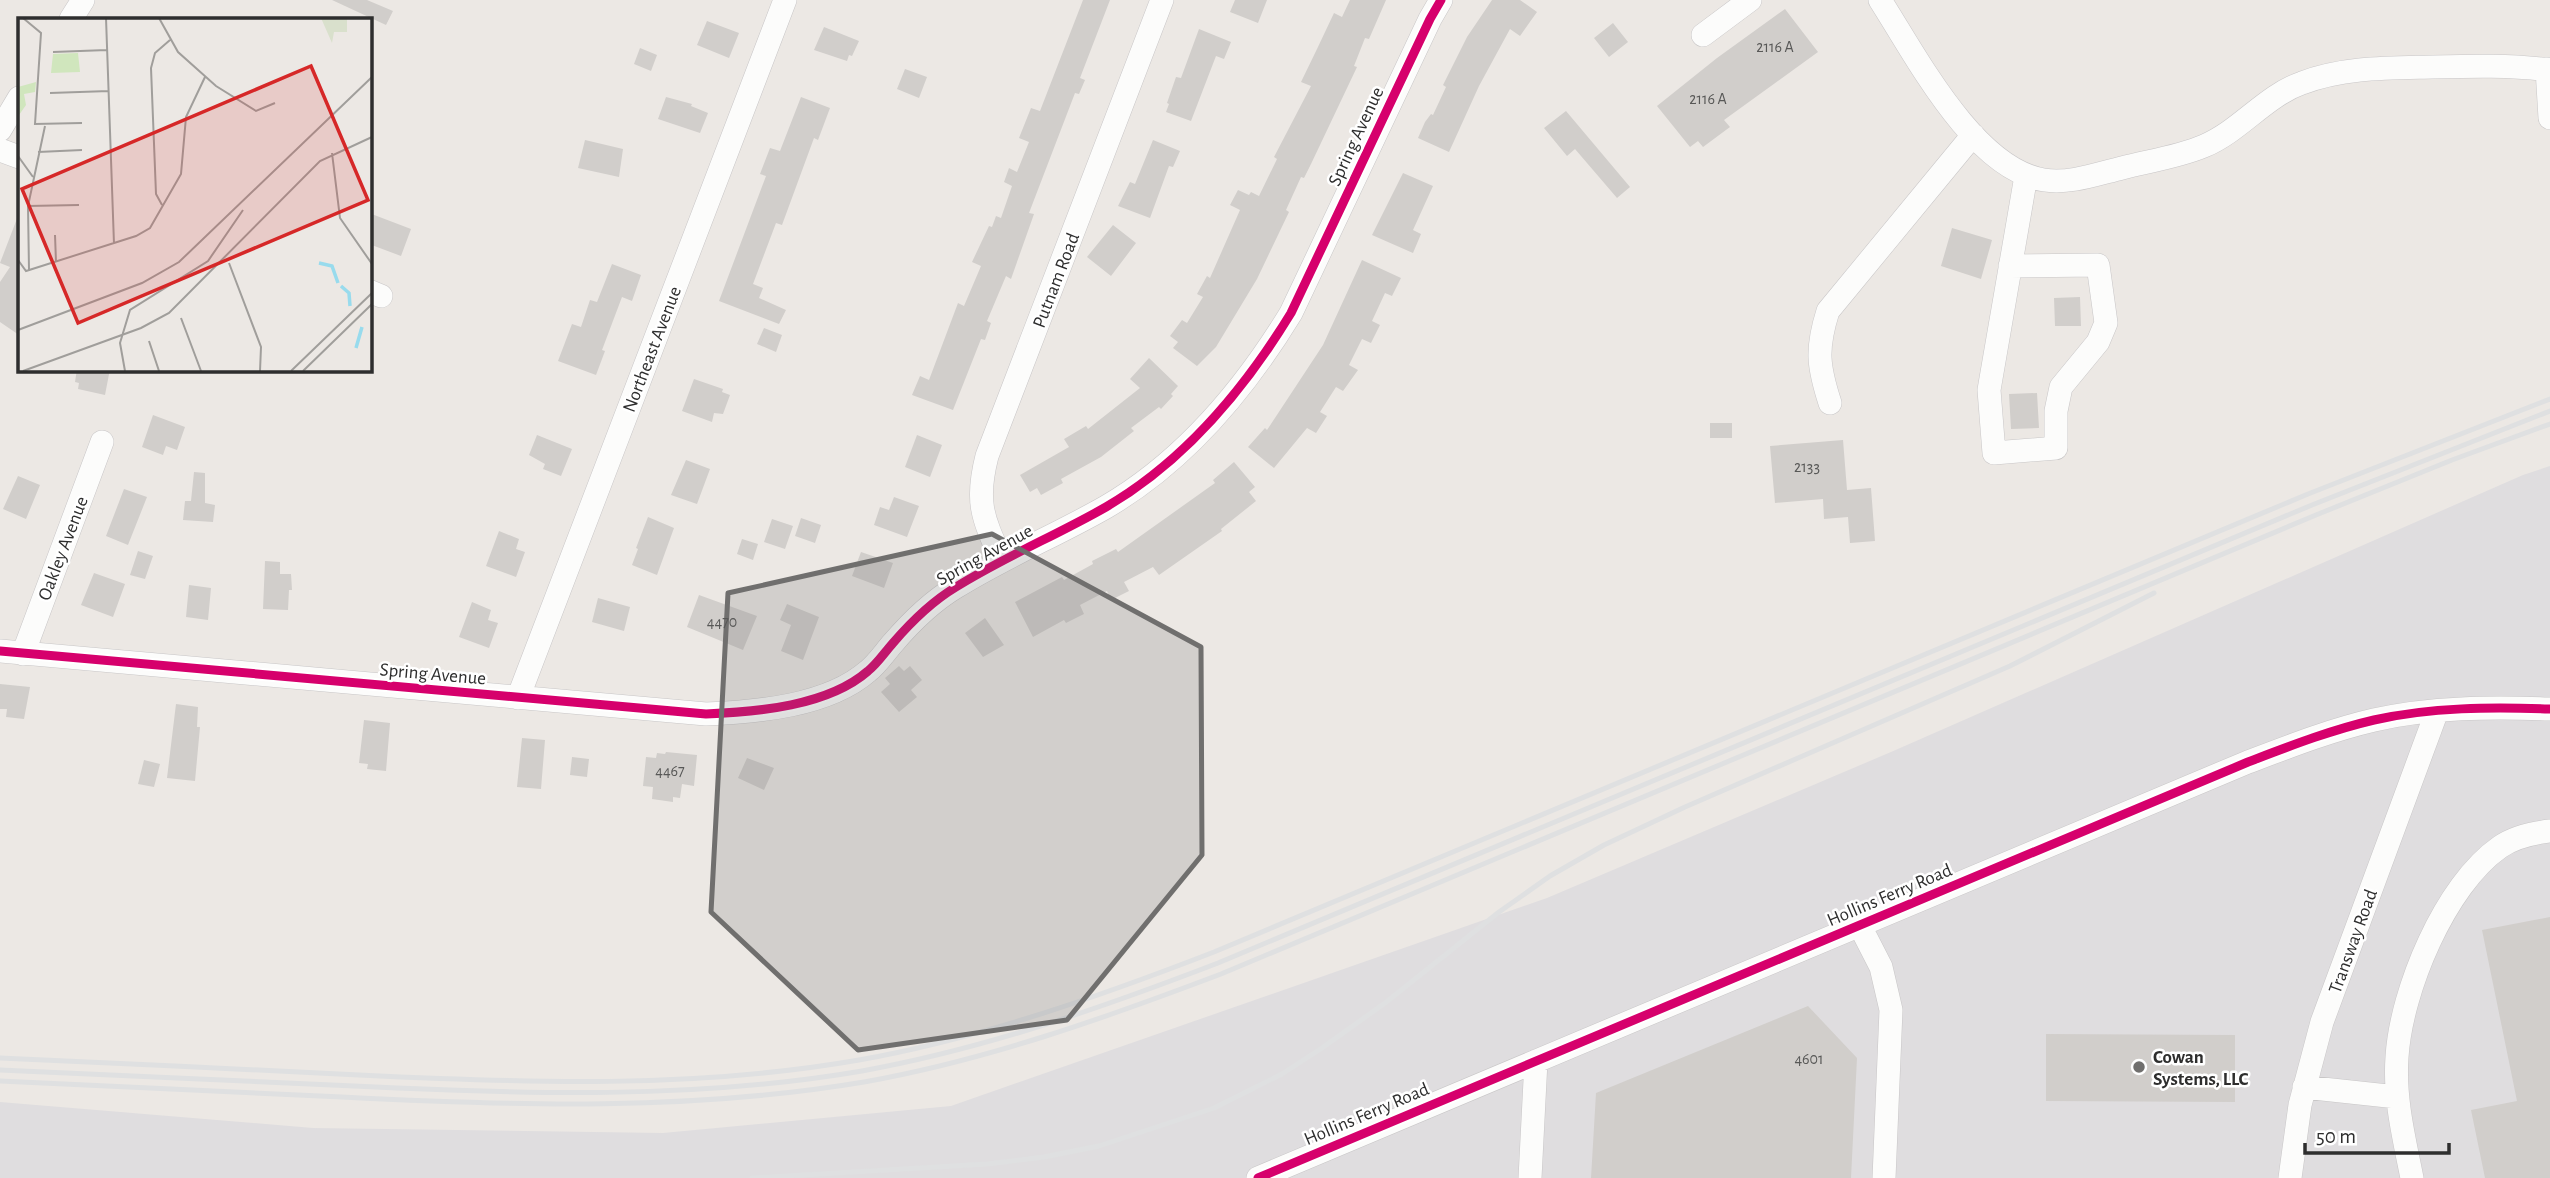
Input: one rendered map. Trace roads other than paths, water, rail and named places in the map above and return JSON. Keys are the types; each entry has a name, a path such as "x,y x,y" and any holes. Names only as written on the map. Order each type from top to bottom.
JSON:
{"street":[{"path":"72,18 83,0"},
{"name":"Northeast Avenue","path":"518,698 785,0"},
{"name":"Putnam Road","path":"1002,561 984,522 979,499 987,456 1162,0"},
{"name":"Spring Avenue","path":"11,653 706,714 757,712 797,704 834,692 868,672 919,614 955,587 1108,506 1149,479 1194,439 1237,394 1291,313 1441,0"},
{"path":"1703,35 1750,0"},
{"path":"1880,0 1943,98 1973,135 1999,160 2026,176 2047,180 2075,179 2205,146 2225,135 2280,93 2300,83 2350,70 2485,66 2549,70 2550,118"},
{"path":"0,130 18,100"},
{"path":"1830,403 1819,370 1822,330 1828,311 1973,135"},
{"path":"0,150 18,157"},
{"path":"2010,265 2098,265 2106,323 2098,342 2061,387 2056,411 2056,448 1994,453 1989,390 2010,265 2026,176"},
{"name":"Oakley Avenue","path":"11,653 102,442"},
{"name":"Hollins Ferry Road","path":"1258,1178 2248,762 2316,736 2376,719 2437,711 2550,709"},
{"name":"Transway Road","path":"2290,1178 2304,1087 2322,1022 2437,711"},
{"path":"2412,1178 2397,1097 2397,1055 2410,992 2441,920 2461,887 2482,861 2502,845 2531,833 2550,831"},
{"path":"1860,926 1881,967 1891,1010 1884,1178"},
{"path":"1530,1178 1536,1061"},
{"path":"2304,1087 2397,1097"}],"railway":[{"path":"0,1058 422,1078 672,1080 797,1069 859,1060 950,1040 1039,1015 1214,952 2308,494 2550,399"},
{"path":"0,1070 417,1089 672,1091 799,1080 862,1071 953,1051 1042,1026 1218,963 2312,505 2550,411"},
{"path":"0,1081 473,1103 604,1104 734,1098 799,1091 864,1082 955,1062 1089,1022 1221,974 2316,515 2550,424"},
{"path":"752,1178 987,1164 1044,1157 1099,1146 1214,1108 1282,1074 1322,1048 1385,1003 1499,912 1550,876 1604,845 2010,666 2154,593"}],"place":[{"name":"Cowan Systems, LLC","path":"2139,1067"}]}
